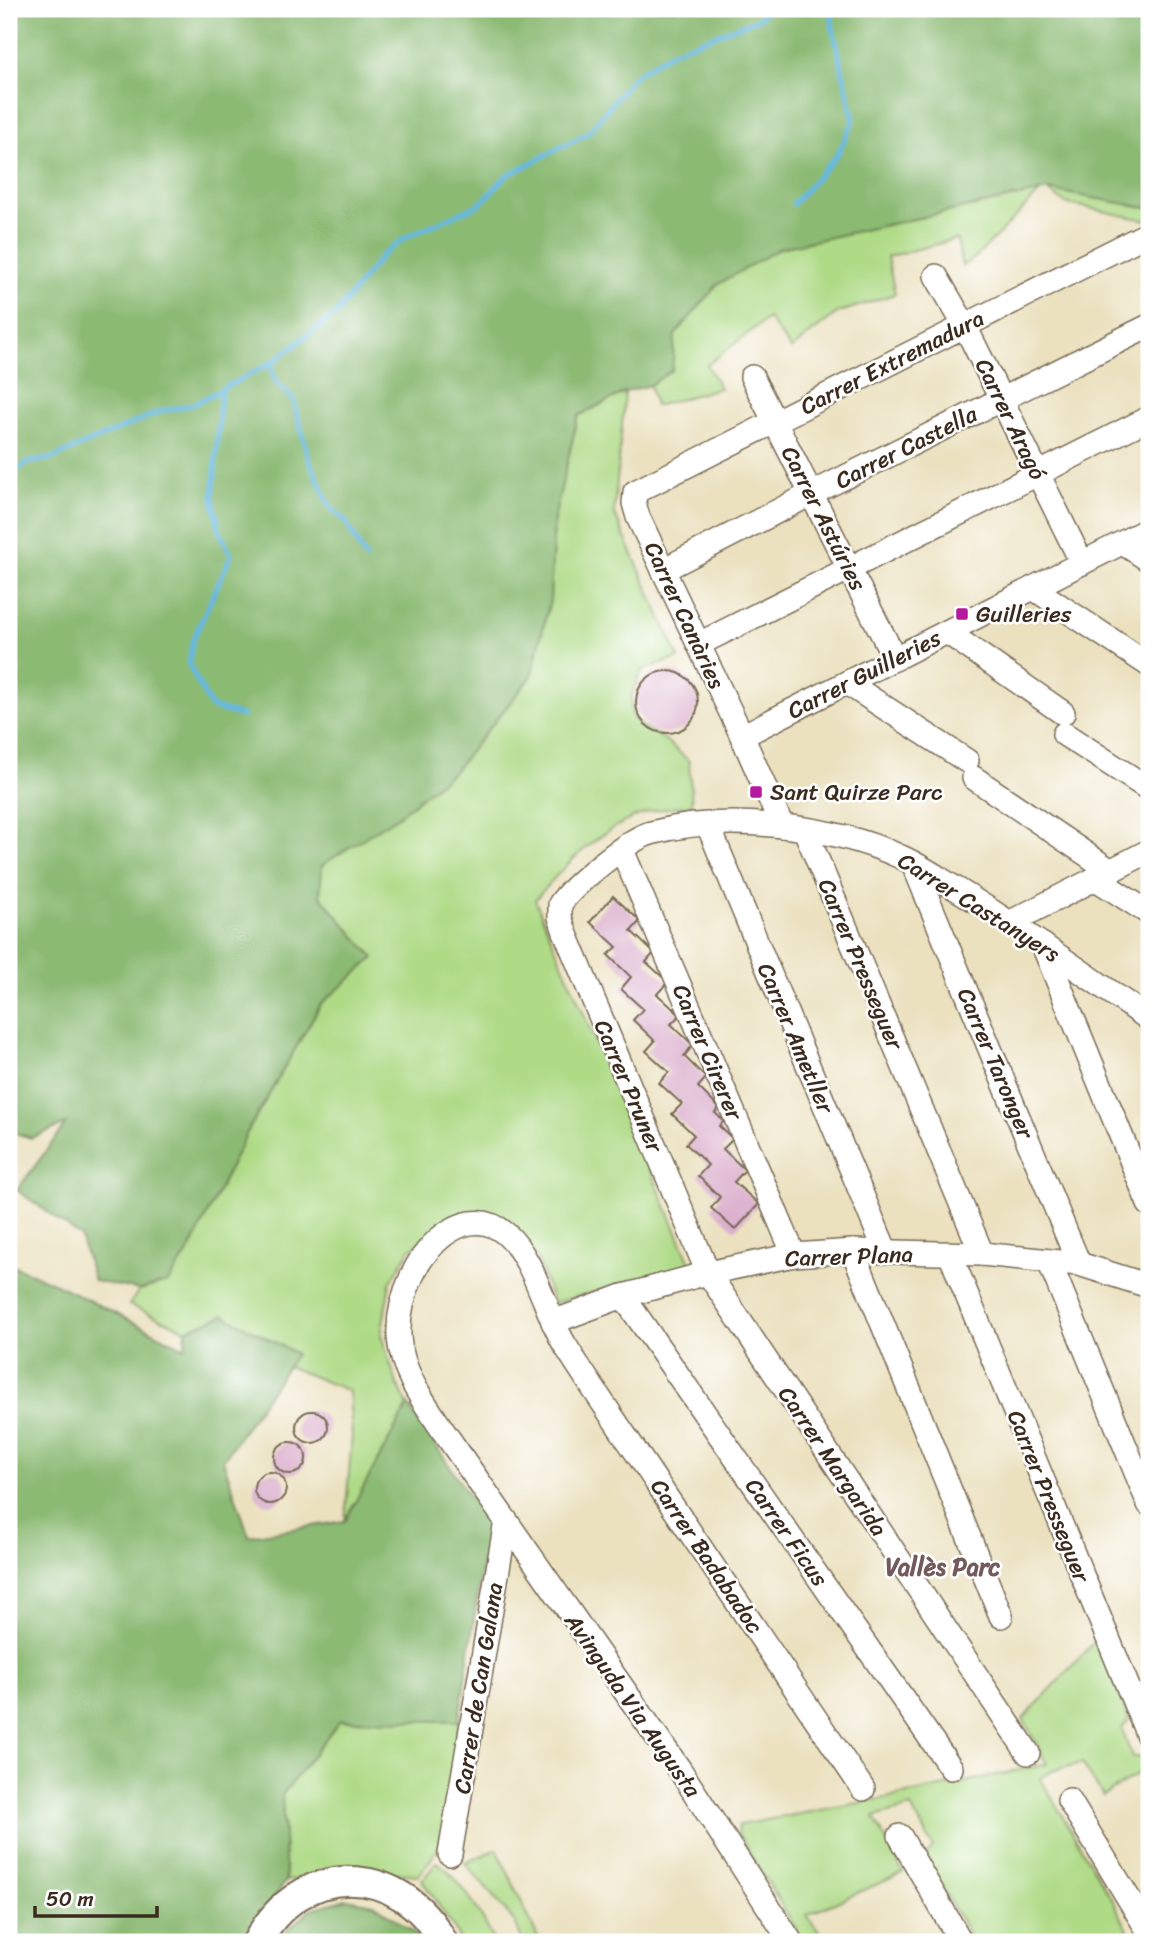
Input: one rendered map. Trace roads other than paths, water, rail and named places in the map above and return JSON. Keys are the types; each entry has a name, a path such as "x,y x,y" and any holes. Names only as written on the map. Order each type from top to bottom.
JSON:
{"main road":[{"path":"257,1942 275,1918 298,1898 320,1886 348,1880 376,1884 400,1894 428,1918 443,1942"}],"street":[{"name":"Carrer Extremadura","path":"635,492 1149,233"},
{"name":"Carrer Aragó","path":"936,276 965,326 1082,563"},
{"name":"Carrer Castella","path":"663,570 1149,326"},
{"name":"Carrer Astúries","path":"752,377 895,659"},
{"path":"699,645 1149,418"},
{"name":"Carrer Canàries","path":"635,492 638,517 742,736"},
{"name":"Carrer Guilleries","path":"742,736 1149,529"},
{"path":"1123,543 1149,560"},
{"path":"1033,588 1149,665"},
{"path":"947,632 1149,789"},
{"path":"847,683 971,769 1149,913"},
{"path":"742,736 782,826"},
{"name":"Carrer Castanyers","path":"565,897 635,839 650,833 708,825 782,826 805,830 875,846 913,863 1011,922 1149,1019"},
{"name":"Carrer Ametller","path":"708,825 885,1250"},
{"name":"Carrer Presseguer","path":"805,830 982,1254"},
{"name":"Carrer Cirerer","path":"622,850 794,1255"},
{"path":"1011,922 1149,850"},
{"name":"Carrer Taronger","path":"913,863 1079,1264"},
{"name":"Carrer Pruner","path":"565,897 560,904 560,917 565,932 708,1273"},
{"path":"1043,945 1149,1204"},
{"name":"Carrer Badabadoc","path":"471,1471 408,1374 400,1340 399,1321 412,1274 425,1254 439,1238 456,1226 472,1222 488,1223 506,1233 520,1250 564,1343 863,1789"},
{"path":"853,1251 1001,1616"},
{"name":"Carrer Plana","path":"553,1322 623,1296 708,1273 794,1255 853,1251 982,1254 1079,1264 1149,1286"},
{"name":"Carrer Presseguer","path":"950,1254 1149,1738"},
{"path":"1049,1261 1149,1504"},
{"name":"Carrer Margarida","path":"708,1273 1028,1753"},
{"name":"Carrer Ficus","path":"623,1296 951,1768"},
{"name":"Avinguda Via Augusta","path":"471,1471 680,1770 791,1942"},
{"name":"Carrer de Can Galana","path":"450,1854 506,1521"},
{"path":"1069,1800 1149,1931"},
{"path":"900,1836 961,1942"}],"waterway":[{"path":"9,476 27,463 53,458 161,411 192,405 271,363 336,314 382,255 406,237 480,204 506,176 588,133 634,76 673,51 758,19 768,9"},
{"path":"793,204 837,155 854,120 831,9"},
{"path":"271,363 274,379 293,399 309,460 330,507 345,520 366,559"},
{"path":"221,390 213,498 219,529 231,555 192,642 189,665 211,707 243,716"}],"place":[{"name":"Guilleries","path":"962,614"},
{"name":"Sant Quirze Parc","path":"756,792"}],"district":[{"name":"Vallès Parc","path":"943,1567"}]}
